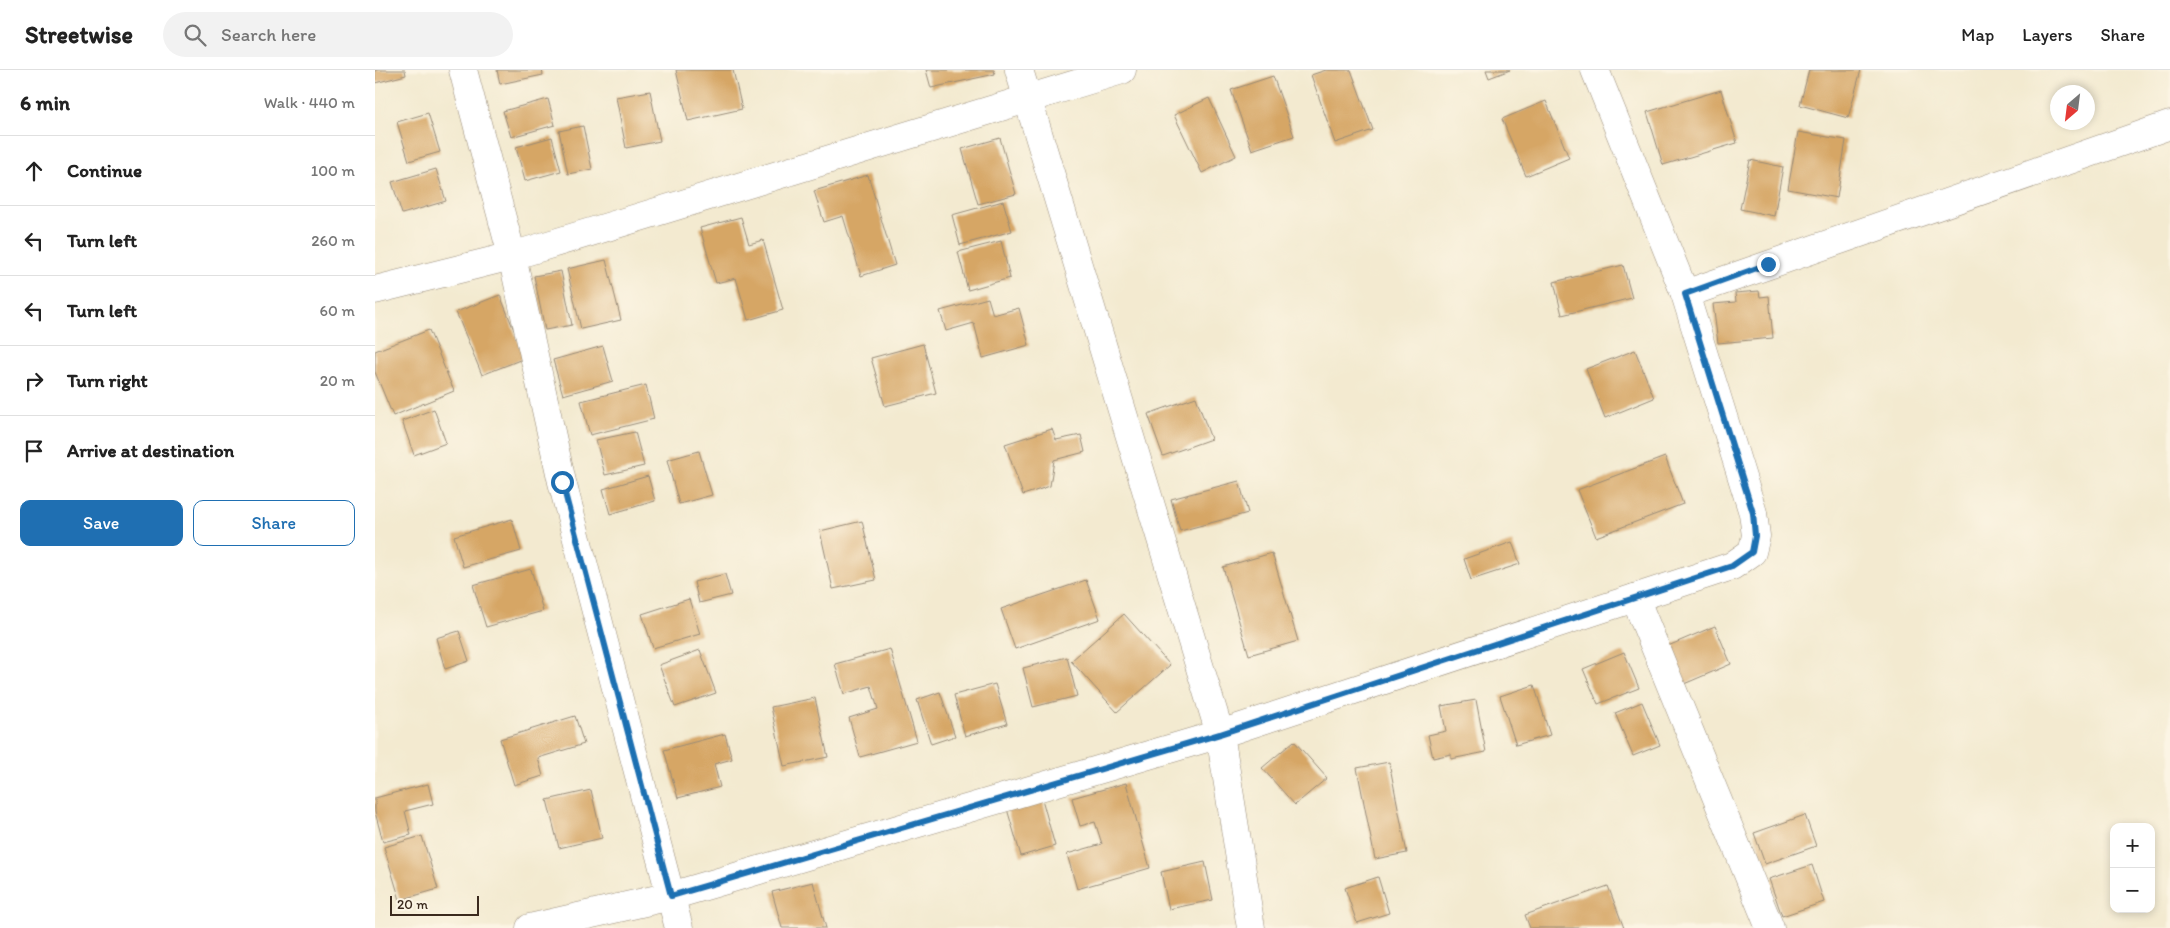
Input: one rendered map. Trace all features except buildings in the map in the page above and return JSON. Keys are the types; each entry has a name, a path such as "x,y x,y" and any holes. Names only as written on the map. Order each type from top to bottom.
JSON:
{"street":[{"path":"463,70 512,256 562,482 679,928"},
{"path":"1019,70 1220,734 1251,928"},
{"path":"375,290 512,256 1123,70"},
{"path":"529,928 671,896 1220,734 1732,566 1752,552 1755,536 1753,513 1685,294 1595,70"},
{"path":"1685,294 2170,125"},
{"path":"1635,598 1770,928"}],"route":[{"path":"562,482 671,896 1220,734 1732,566 1752,552 1755,536 1753,513 1685,294 1768,264"}]}
